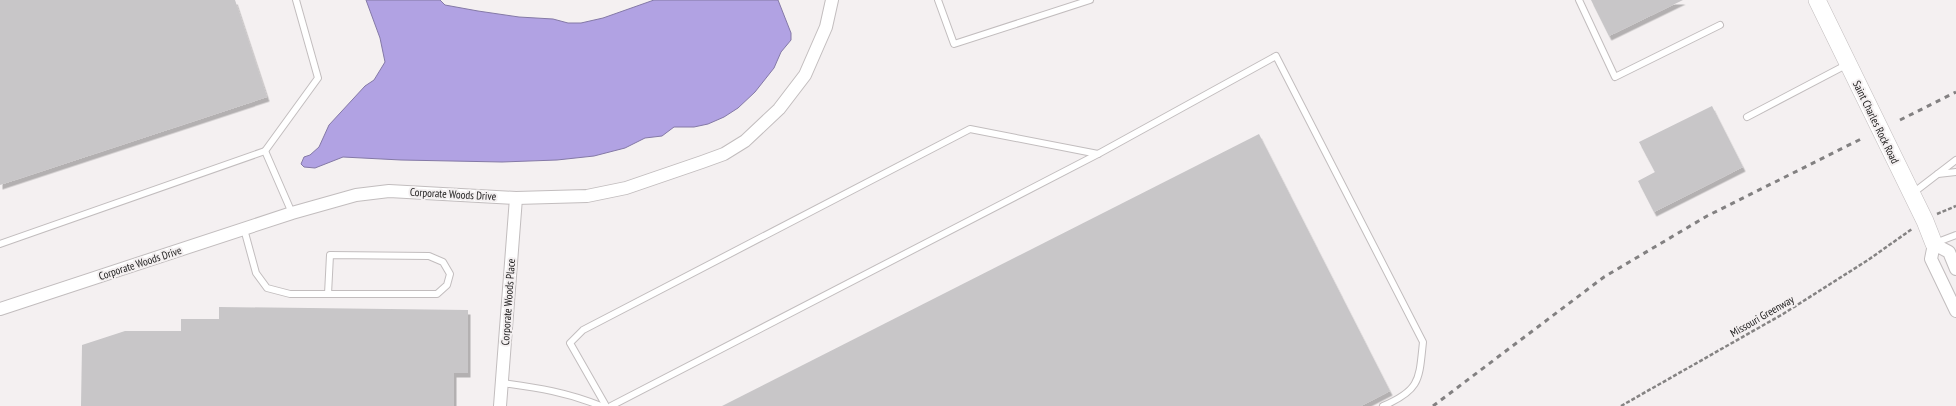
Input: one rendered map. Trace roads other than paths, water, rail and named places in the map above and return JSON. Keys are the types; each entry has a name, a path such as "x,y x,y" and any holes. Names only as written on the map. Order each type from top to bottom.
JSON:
{"street":[{"name":"Corporate Woods Drive","path":"0,309 292,213 356,195 389,190 516,198 587,196 626,188 724,154 745,141 779,110 805,75 826,27 832,0"},
{"name":"Saint Charles Rock Road","path":"1817,0 1925,221 1934,244 1931,259 1956,311"},
{"name":"Corporate Woods Place","path":"501,406 516,198"},
{"path":"1934,244 1949,252 1956,269"}],"lane":[{"path":"0,244 265,151 318,78 296,0"},
{"path":"938,0 954,44 1090,0"},
{"path":"1579,0 1615,77 1720,25"},
{"path":"611,406 1098,154 1276,56 1423,342 1416,383 1404,395 1383,406"},
{"path":"1747,117 1848,64"},
{"path":"606,406 570,343 583,330 970,129 1098,154"},
{"path":"265,151 292,213"},
{"path":"1912,194 1956,160"},
{"path":"1937,174 1956,172"},
{"path":"244,229 256,273 267,288 290,294 328,294 437,294 447,285 450,274 443,262 429,256 330,255 328,294"},
{"path":"1934,244 1956,235"},
{"path":"502,383 541,388 574,395 601,406"}],"railway":[{"path":"1900,120 1956,92"},
{"path":"1433,406 1604,277 1707,216 1861,139"}]}
